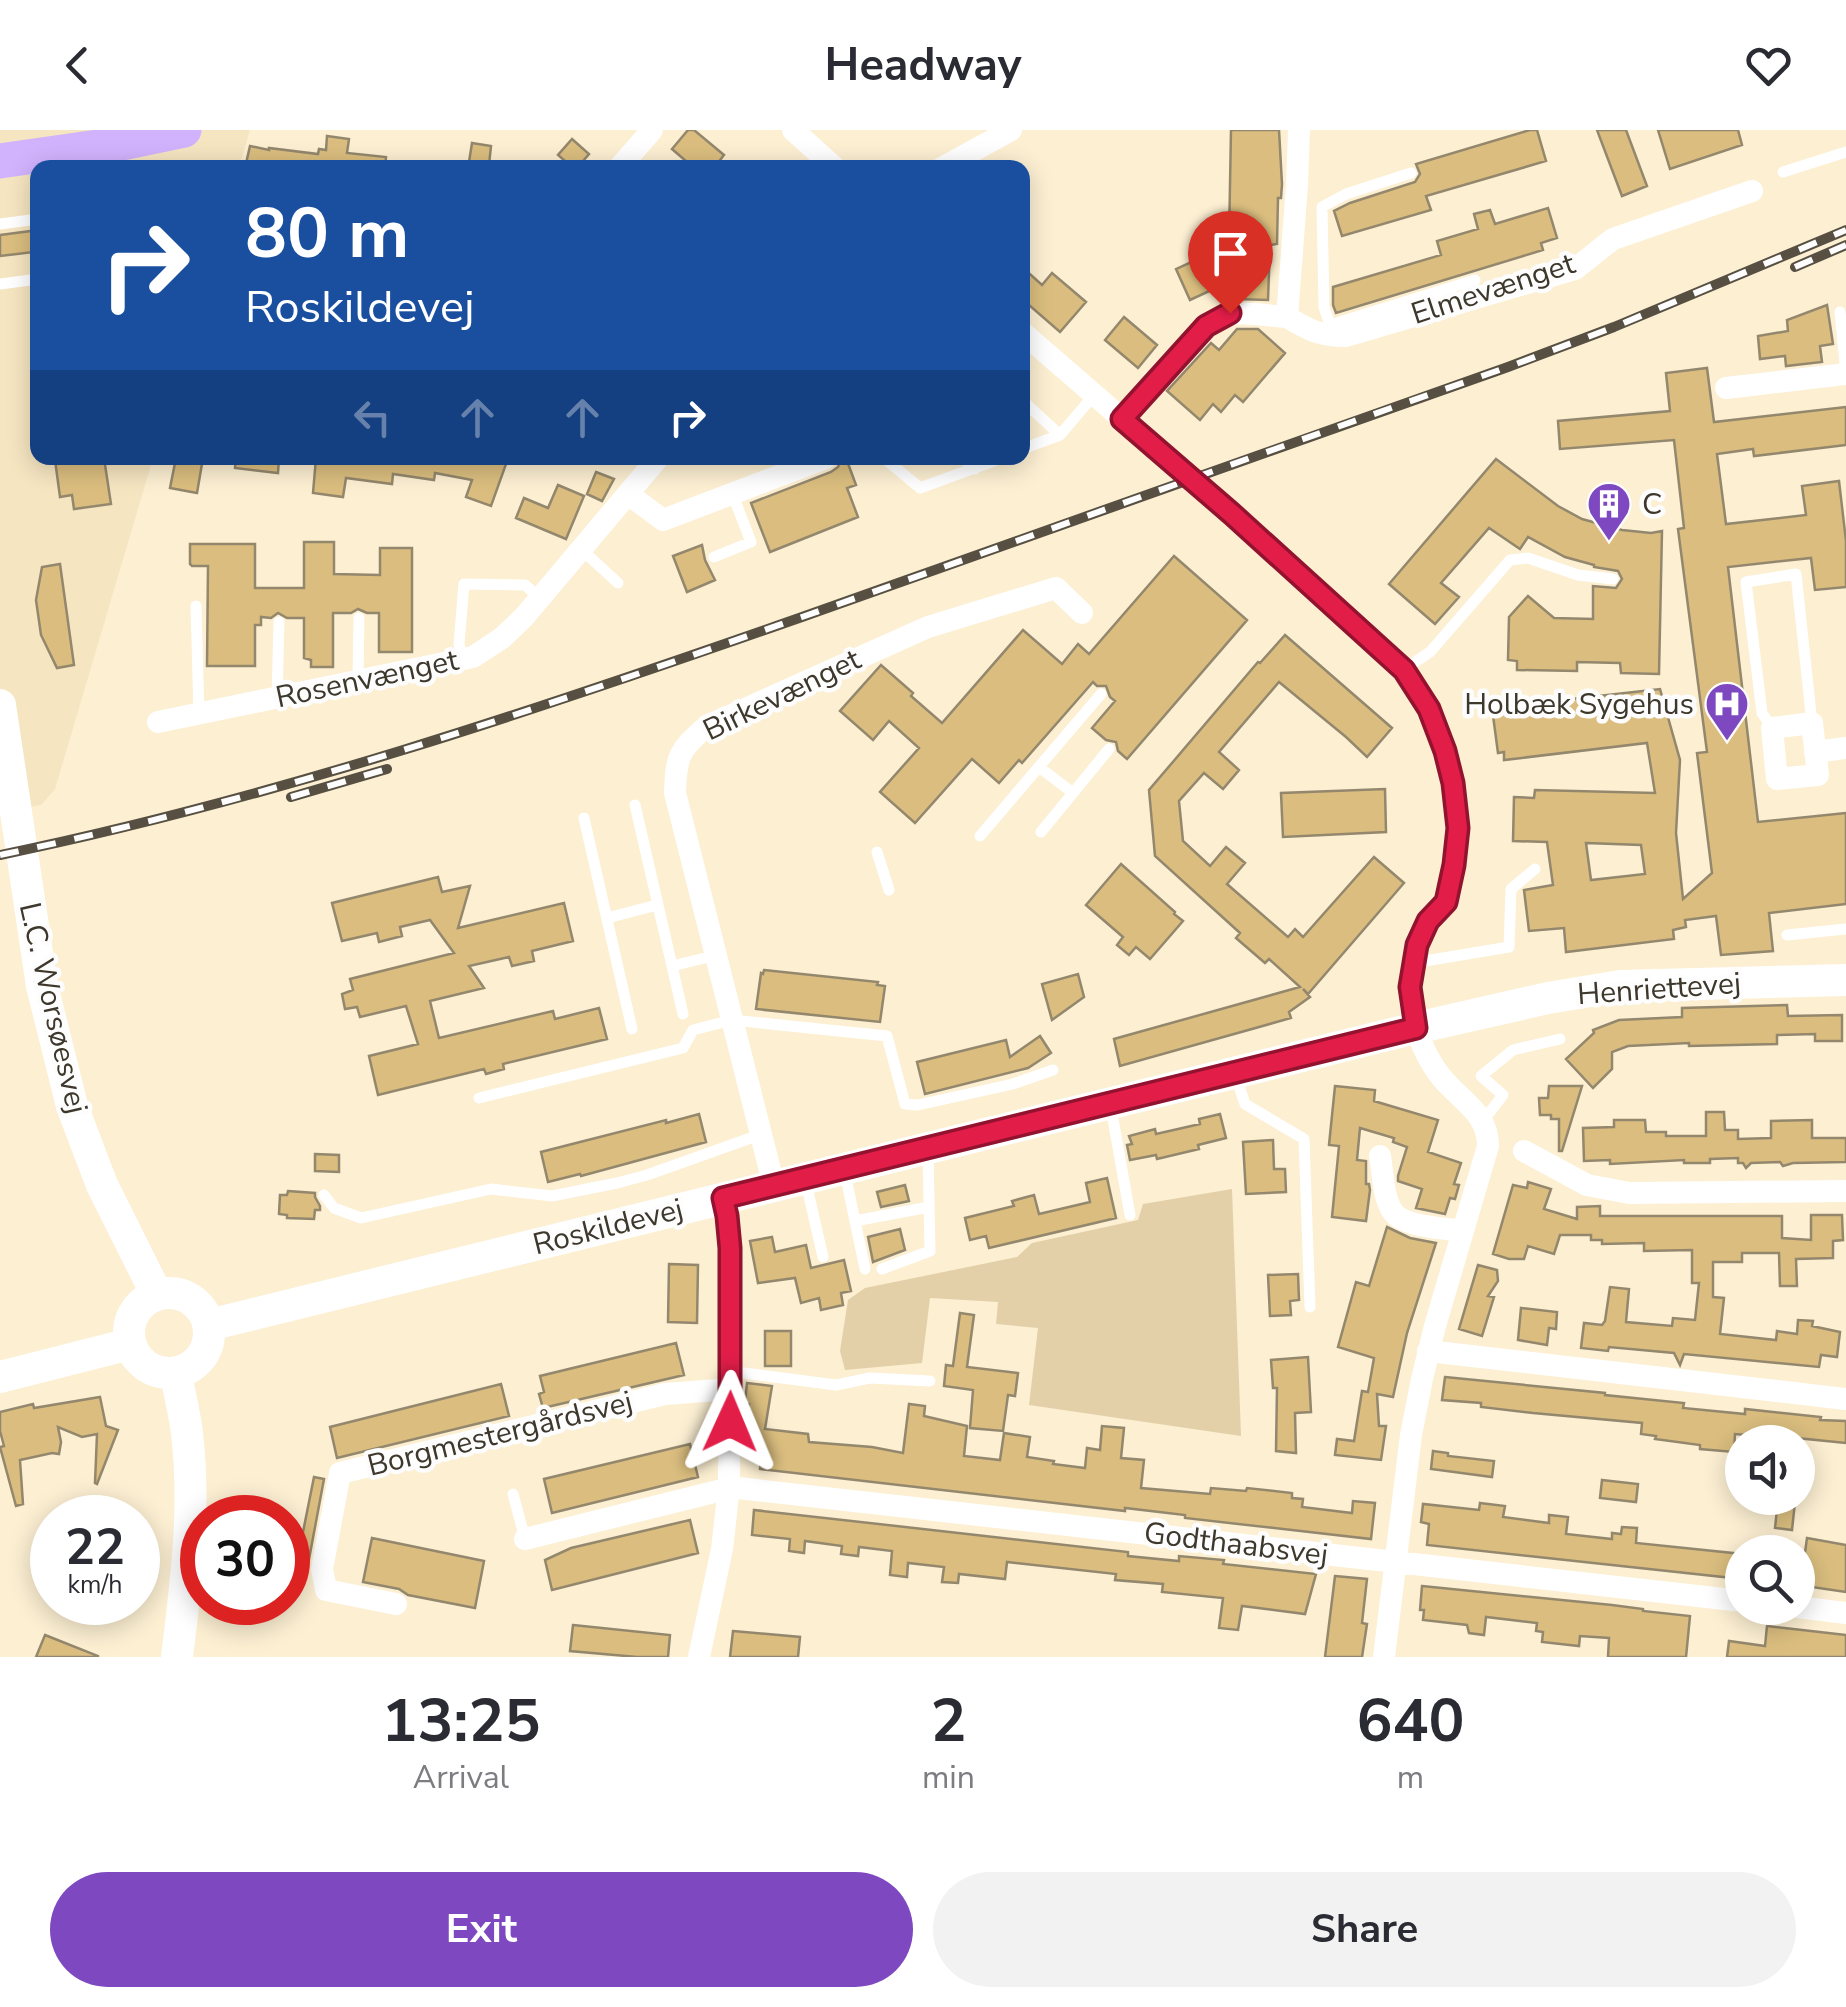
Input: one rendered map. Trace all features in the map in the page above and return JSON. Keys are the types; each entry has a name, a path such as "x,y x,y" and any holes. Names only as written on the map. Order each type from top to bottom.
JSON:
{"main road":[{"path":"0,141 84,130"},
{"path":"0,161 184,130"}],"street":[{"path":"626,160 652,130"},
{"path":"793,130 825,160"},
{"path":"952,160 981,137 1011,130"},
{"path":"1287,316 1299,130"},
{"name":"Elmevænget","path":"1322,329 1325,336 1346,336 1574,269 1612,239 1752,191"},
{"path":"1122,419 1218,317 1230,313 1287,316 1322,329"},
{"path":"1030,339 1232,514"},
{"path":"1726,388 1846,374"},
{"name":"Rosenvænget","path":"158,722 472,656 502,638 524,617 651,465"},
{"path":"628,494 663,520 807,465"},
{"name":"Birkevænget","path":"790,1182 762,1134 676,792 676,767 685,746 707,726 928,627 1056,588 1082,613"},
{"name":"L.C. Worsøesvej","path":"0,705 30,918 45,1001 72,1106 102,1185 157,1295"},
{"path":"1812,723 1818,775 1777,779 1772,728 1812,723"},
{"path":"1815,752 1846,748"},
{"path":"1384,1657 1411,1435 1428,1352 1487,1152 1483,1121 1432,1064 1416,1028 1410,987 1415,954"},
{"name":"Henriettevej","path":"1416,1028 1620,986 1846,980"},
{"name":"Roskildevej","path":"208,1324 1416,1028"},
{"path":"1524,1152 1587,1185 1629,1192 1846,1192"},
{"path":"1380,1156 1388,1203 1395,1216 1406,1222 1463,1231"},
{"path":"699,1657 722,1549 729,1489 730,1248 723,1198"},
{"path":"170,1293 195,1302 208,1324 209,1341 202,1356 191,1368 176,1374 147,1367 130,1344 129,1332 137,1308 157,1295 170,1293"},
{"path":"0,1376 130,1344"},
{"path":"1428,1352 1846,1398"},
{"path":"176,1374 187,1432 190,1483 190,1536 177,1657"},
{"name":"Borgmestergårdsvej","path":"396,1604 326,1590 322,1570 340,1473 665,1394 731,1382"},
{"name":"Godthaabsvej","path":"524,1540 729,1489 1725,1599"},
{"path":"1815,1610 1846,1613"}],"lane":[{"path":"1784,172 1846,152"},
{"path":"1411,173 1346,194 1322,207 1322,329 1475,280"},
{"path":"0,224 30,220"},
{"path":"0,284 30,281"},
{"path":"1840,312 1846,374"},
{"path":"1030,446 1060,434 1094,395"},
{"path":"1030,407 1060,434"},
{"path":"892,465 920,488 982,465"},
{"path":"970,465 974,468"},
{"path":"714,558 751,542 732,493"},
{"path":"1232,514 1404,670 1429,709 1453,783 1458,828 1446,902 1428,921 1415,954 1509,948 1511,889 1535,869"},
{"path":"581,549 618,582"},
{"path":"1404,670 1430,652 1510,560 1528,558 1578,575 1613,579"},
{"path":"1772,728 1762,713 1746,582 1796,574 1812,723"},
{"path":"462,659 459,644 464,584 526,586 540,598"},
{"path":"196,606 199,714"},
{"path":"358,680 359,618"},
{"path":"278,697 279,622"},
{"path":"980,836 1101,694"},
{"path":"1041,832 1109,749"},
{"path":"1039,767 1073,793"},
{"path":"635,805 683,1014"},
{"path":"584,818 632,1029"},
{"path":"876,852 889,890"},
{"path":"607,918 657,905"},
{"path":"1786,935 1846,928"},
{"path":"672,966 716,954"},
{"path":"479,1098 683,1048 693,1030 732,1020 887,1036 905,1104 918,1105 1013,1084 1053,1070"},
{"path":"1483,1121 1503,1095 1481,1076 1512,1050 1560,1039"},
{"path":"1235,1074 1245,1104 1304,1140 1310,1308"},
{"path":"1110,1104 1130,1215"},
{"path":"324,1195 334,1208 361,1218 492,1188 552,1196 618,1183 762,1134"},
{"path":"882,1269 930,1251 928,1148"},
{"path":"844,1169 865,1269"},
{"path":"790,1182 824,1257"},
{"path":"855,1221 930,1206"},
{"path":"731,1382 744,1373 836,1385 870,1378 930,1381"},
{"path":"513,1494 524,1540"}],"shaded area":[{"path":"0,130 250,130 241,160 30,160 30,465 151,465 55,789 41,805 0,812"},
{"path":"1232,1189 1241,1436 1029,1405 1038,1328 996,1324 998,1302 930,1298 922,1363 845,1370 840,1351 848,1300 865,1288 1017,1257 1032,1243 1138,1220 1143,1204"}],"building":[{"path":"688,130 694,130 724,155 720,160 685,160 672,149"},
{"path":"1231,130 1279,130 1282,184 1277,244 1270,245 1268,300 1235,299 1235,279 1190,300 1176,269 1213,252 1213,240 1229,240"},
{"path":"1537,130 1546,161 1426,196 1431,210 1342,236 1334,211 1415,182 1420,174 1416,164"},
{"path":"1597,130 1626,130 1647,186 1622,196"},
{"path":"1658,130 1738,130 1742,145 1670,169"},
{"path":"327,136 349,139 347,153 386,157 386,160 247,160 250,146 318,154 319,149 326,150"},
{"path":"572,139 589,154 584,160 564,160 558,155"},
{"path":"472,143 491,146 490,160 469,160"},
{"path":"1548,208 1557,238 1541,243 1543,250 1336,313 1333,287 1441,255 1437,241 1478,229 1474,214 1490,210 1495,224"},
{"path":"30,231 30,252 0,256 0,235"},
{"path":"1052,273 1086,302 1060,332 1030,306 1030,274 1042,285"},
{"path":"1827,305 1833,344 1820,346 1822,362 1786,366 1785,356 1760,359 1758,336 1788,331 1787,320"},
{"path":"1124,317 1157,345 1138,368 1105,340"},
{"path":"1237,329 1258,329 1285,353 1243,402 1235,395 1221,412 1213,404 1200,420 1167,391 1211,343 1219,350"},
{"path":"1707,368 1714,422 1846,407 1846,445 1754,456 1753,449 1717,454 1726,524 1806,515 1802,486 1839,481 1846,541 1846,587 1815,590 1811,558 1728,567 1758,822 1846,813 1846,904 1769,913 1773,951 1721,955 1716,916 1685,920 1686,927 1673,930 1674,939 1566,952 1564,928 1529,931 1524,890 1553,885 1547,842 1513,841 1514,797 1534,798 1535,790 1655,793 1647,743 1504,760 1504,752 1498,753 1492,708 1660,689 1680,760 1676,833 1683,899 1712,873 1697,753 1707,752 1678,529 1684,528 1674,440 1560,449 1558,421 1670,411 1666,373","holes":["1586,843 1641,845 1645,874 1591,880"]},
{"path":"1496,459 1558,506 1582,519 1622,530 1662,531 1659,674 1621,673 1620,663 1577,662 1577,671 1517,670 1517,661 1508,660 1509,617 1528,596 1554,618 1593,619 1593,586 1616,588 1622,579 1618,571 1565,557 1528,537 1520,549 1489,528 1441,583 1459,597 1435,624 1389,584"},
{"path":"56,465 105,465 111,504 74,509 72,495 60,497"},
{"path":"175,465 202,465 197,493 170,488"},
{"path":"235,465 279,465 278,473 235,468"},
{"path":"315,465 506,465 491,506 466,497 472,480 435,473 434,480 393,474 392,484 346,478 343,497 313,493"},
{"path":"849,465 856,485 847,488 858,517 770,552 751,503"},
{"path":"596,472 614,479 602,501 587,494"},
{"path":"558,485 584,496 566,539 516,518 524,498 548,508"},
{"path":"304,542 334,542 334,574 380,575 380,548 412,548 412,652 379,652 379,613 358,609 333,613 333,667 311,667 311,660 304,658 304,618 287,618 278,613 271,618 261,617 261,625 255,625 255,666 207,666 208,566 190,564 190,544 255,544 255,588 304,588"},
{"path":"702,545 715,580 687,592 673,556"},
{"path":"1174,556 1247,620 1127,759 1118,751 1116,742 1106,740 1092,728 1115,701 1106,686 1093,682 1022,763 1019,760 999,783 972,759 915,823 880,792 919,748 889,721 873,740 840,711 881,665 942,723 1023,630 1062,664 1078,644 1089,654"},
{"path":"60,564 74,665 57,668 41,635 36,600 42,567"},
{"path":"1285,635 1392,728 1367,757 1279,682 1219,752 1239,770 1223,789 1204,773 1179,801 1183,841 1210,866 1226,847 1245,863 1227,884 1288,937 1295,929 1303,937 1374,857 1404,883 1308,994 1303,989 1310,997 1289,1012 1291,1018 1120,1066 1114,1039 1300,987 1269,959 1265,963 1236,938 1240,933 1155,856 1149,790"},
{"path":"1385,789 1386,832 1283,837 1281,793"},
{"path":"1121,864 1183,921 1150,959 1136,947 1129,955 1117,945 1123,937 1086,905"},
{"path":"438,877 442,892 470,886 458,928 564,903 573,941 532,951 534,961 512,966 509,957 469,966 484,988 430,1001 439,1038 553,1011 555,1019 599,1008 607,1039 503,1064 504,1069 486,1074 484,1069 378,1095 369,1056 418,1044 406,1006 360,1017 357,1007 345,1009 342,994 353,990 350,979 454,953 430,920 400,927 402,936 379,942 377,933 342,941 332,903"},
{"path":"764,970 878,982 877,985 885,986 880,1022 756,1009"},
{"path":"1078,974 1084,997 1052,1020 1042,984"},
{"path":"1787,1005 1788,1016 1842,1015 1842,1041 1815,1041 1815,1034 1777,1035 1777,1044 1628,1046 1612,1052 1612,1069 1593,1088 1566,1059 1593,1030 1619,1020 1682,1017 1682,1008"},
{"path":"1040,1036 1051,1053 1028,1068 925,1094 917,1062 1006,1040 1010,1057"},
{"path":"1335,1086 1375,1090 1374,1101 1438,1120 1428,1152 1461,1163 1454,1184 1459,1185 1455,1199 1450,1198 1445,1214 1416,1208 1422,1189 1398,1181 1407,1147 1393,1142 1394,1138 1360,1128 1357,1160 1366,1161 1366,1184 1370,1190 1366,1221 1332,1217 1339,1146 1329,1145"},
{"path":"1549,1086 1582,1086 1562,1151 1559,1119 1540,1115 1539,1098 1548,1098"},
{"path":"1706,1112 1724,1112 1725,1130 1738,1130 1738,1139 1771,1138 1771,1121 1812,1120 1812,1138 1846,1138 1846,1162 1783,1166 1780,1162 1751,1163 1746,1168 1738,1163 1738,1158 1710,1159 1710,1163 1584,1161 1583,1128 1614,1127 1614,1120 1645,1120 1646,1132 1706,1136"},
{"path":"699,1114 706,1142 548,1182 541,1152"},
{"path":"1220,1114 1226,1138 1157,1159 1156,1155 1130,1160 1129,1136 1200,1124 1199,1119"},
{"path":"1273,1140 1274,1169 1285,1169 1286,1192 1246,1194 1243,1142"},
{"path":"315,1154 339,1155 339,1172 315,1171"},
{"path":"1107,1178 1116,1218 989,1248 986,1236 970,1240 965,1218 1014,1206 1012,1201 1034,1195 1039,1214 1090,1202 1086,1183"},
{"path":"1528,1182 1551,1189 1544,1209 1577,1219 1577,1207 1600,1206 1600,1216 1782,1216 1782,1238 1811,1240 1811,1215 1842,1215 1843,1240 1833,1241 1833,1258 1796,1259 1797,1286 1780,1286 1779,1253 1742,1253 1742,1262 1713,1262 1713,1297 1724,1298 1720,1334 1776,1340 1777,1331 1797,1334 1798,1320 1813,1321 1812,1326 1840,1332 1837,1357 1821,1355 1819,1367 1684,1354 1680,1365 1674,1353 1581,1348 1584,1323 1602,1325 1605,1321 1610,1287 1629,1289 1626,1322 1672,1326 1673,1318 1695,1320 1699,1283 1692,1283 1692,1250 1644,1251 1644,1243 1602,1244 1602,1240 1591,1240 1591,1235 1560,1235 1554,1254 1528,1246 1524,1259 1493,1254 1513,1185 1527,1188"},
{"path":"905,1185 909,1201 881,1207 877,1192"},
{"path":"288,1191 315,1193 320,1210 315,1210 314,1219 279,1214 280,1195 287,1195"},
{"path":"1387,1227 1410,1238 1436,1243 1407,1333 1393,1397 1377,1394 1379,1426 1386,1426 1381,1460 1335,1455 1337,1439 1354,1441 1362,1391 1368,1392 1374,1358 1338,1347 1356,1282 1369,1286"},
{"path":"900,1229 905,1250 873,1262 868,1237"},
{"path":"772,1237 775,1252 806,1245 811,1268 844,1260 851,1291 841,1293 843,1305 821,1310 819,1298 801,1303 795,1278 758,1283 750,1241"},
{"path":"669,1264 698,1265 697,1323 668,1322"},
{"path":"1478,1265 1497,1270 1498,1281 1488,1296 1494,1297 1482,1336 1459,1329"},
{"path":"1298,1274 1299,1300 1290,1301 1291,1315 1270,1316 1268,1275"},
{"path":"1521,1308 1557,1312 1556,1329 1549,1328 1547,1345 1518,1340"},
{"path":"960,1313 974,1315 967,1367 1018,1373 1015,1396 1008,1395 1003,1431 970,1428 973,1390 944,1386 946,1365 953,1366"},
{"path":"765,1331 791,1331 791,1366 765,1366"},
{"path":"676,1343 684,1375 543,1408 540,1376"},
{"path":"1308,1357 1311,1412 1295,1413 1296,1453 1276,1451 1277,1388 1273,1388 1271,1360"},
{"path":"1445,1377 1605,1393 1684,1403 1683,1408 1745,1414 1745,1409 1846,1421 1846,1443 1815,1440 1815,1425 1725,1425 1725,1451 1700,1449 1700,1445 1641,1434 1642,1423 1442,1400"},
{"path":"747,1383 772,1386 765,1429 808,1434 809,1442 903,1453 909,1404 925,1406 924,1416 967,1426 964,1456 1000,1460 1004,1433 1030,1437 1027,1457 1085,1468 1087,1448 1100,1450 1102,1426 1124,1428 1121,1458 1144,1460 1141,1488 1210,1494 1211,1488 1292,1493 1292,1498 1303,1499 1302,1507 1352,1513 1353,1501 1375,1503 1371,1539 760,1469 762,1442 745,1440"},
{"path":"501,1384 509,1416 337,1458 330,1427"},
{"path":"100,1397 106,1426 118,1430 97,1484 97,1434 82,1437 58,1427 59,1454 20,1460 23,1504 16,1506 0,1447 4,1446 0,1412 33,1404 34,1408"},
{"path":"690,1444 698,1477 552,1513 544,1479"},
{"path":"1433,1451 1494,1461 1492,1477 1431,1469"},
{"path":"314,1477 324,1479 310,1554"},
{"path":"1602,1480 1638,1484 1636,1502 1600,1498"},
{"path":"1480,1503 1505,1506 1503,1517 1549,1523 1549,1515 1568,1517 1566,1534 1612,1539 1612,1533 1621,1534 1622,1527 1637,1528 1636,1543 1725,1552 1725,1577 1427,1545 1429,1524 1421,1522 1423,1504 1479,1510"},
{"path":"754,1510 1128,1552 1128,1556 1224,1560 1223,1564 1316,1574 1305,1614 1242,1606 1238,1630 1219,1628 1223,1598 1162,1592 1163,1584 1115,1580 1116,1574 1007,1562 1005,1579 959,1574 958,1583 942,1582 944,1567 908,1563 907,1577 890,1575 892,1551 859,1547 858,1556 841,1554 842,1546 805,1541 804,1553 789,1551 790,1539 752,1535"},
{"path":"1776,1515 1794,1515 1792,1530 1775,1528"},
{"path":"690,1520 698,1553 552,1590 545,1560 571,1548"},
{"path":"372,1538 484,1561 475,1608 363,1582"},
{"path":"1815,1539 1846,1545 1846,1592 1815,1587"},
{"path":"1335,1576 1367,1579 1362,1657 1325,1657"},
{"path":"1422,1586 1690,1616 1686,1657 1608,1657 1609,1638 1580,1636 1579,1646 1542,1642 1543,1632 1536,1631 1537,1623 1486,1617 1484,1635 1469,1633 1467,1625 1423,1620"},
{"path":"573,1625 670,1635 668,1657 570,1651"},
{"path":"1767,1626 1846,1635 1846,1657 1727,1657 1729,1641 1765,1646"},
{"path":"733,1631 800,1637 798,1657 730,1657"},
{"path":"45,1635 98,1656 98,1657 36,1657"}],"railway":[{"path":"0,855 304,779 604,685 1508,367 1846,230"},
{"path":"1795,267 1846,245"},
{"path":"291,797 387,769"}],"place":[{"name":"C","path":"1609,542"},
{"name":"Holbæk Sygehus","path":"1727,742"}],"route":[{"path":"730,1422 730,1248 723,1198 1416,1028 1410,987 1417,945 1428,921 1446,902 1458,828 1453,783 1429,709 1404,670 1122,419 1206,326 1230,313"}]}
